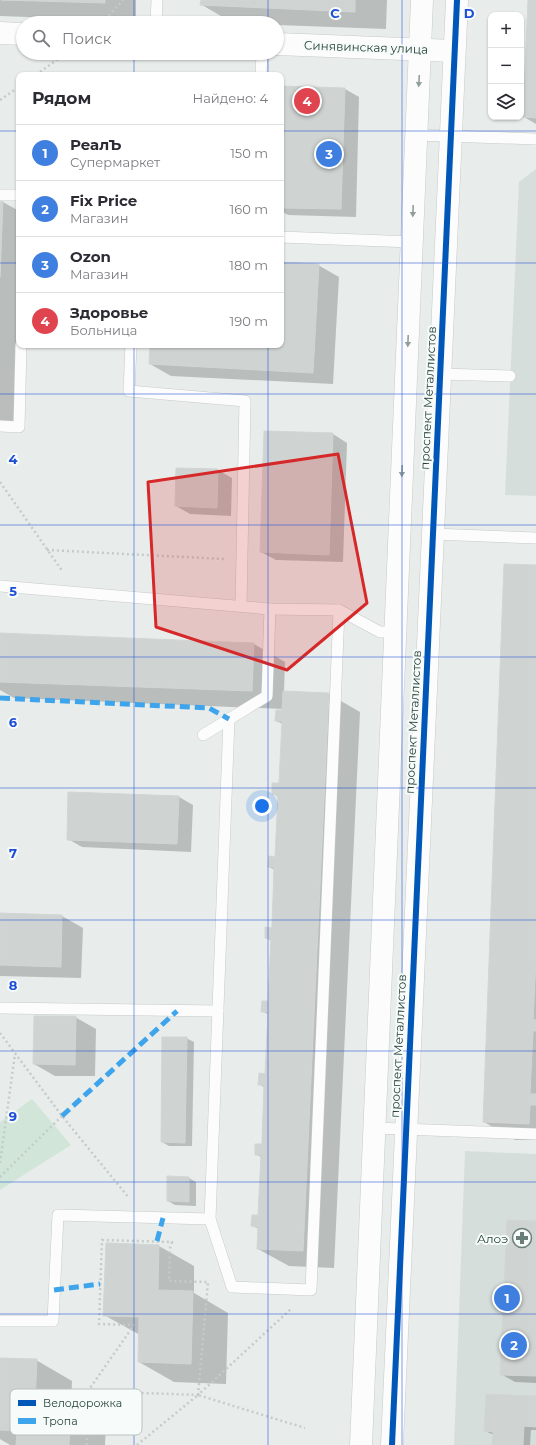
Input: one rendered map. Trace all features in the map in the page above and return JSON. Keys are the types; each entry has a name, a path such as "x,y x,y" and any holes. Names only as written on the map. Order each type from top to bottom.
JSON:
{"street":[{"name":"проспект Металлистов","path":"361,1445 422,0"},
{"name":"проспект Металлистов","path":"392,1445 456,0"},
{"path":"0,33 16,34"},
{"name":"Синявинская улица","path":"284,44 454,51"}],"lane":[{"path":"156,16 157,0"},
{"path":"261,72 262,60"},
{"path":"416,135 536,139"},
{"path":"0,195 16,195"},
{"path":"284,237 412,242"},
{"path":"0,426 19,427 21,348"},
{"path":"131,348 129,391 245,401 241,606"},
{"path":"440,374 510,376"},
{"path":"433,534 536,538"},
{"path":"0,586 270,609 339,610 380,632 396,632"},
{"path":"203,735 267,696 270,609"},
{"path":"229,719 210,1219 232,1287 311,1290 339,610"},
{"path":"0,1008 218,1011"},
{"path":"374,1128 536,1134"},
{"path":"0,1322 53,1320 58,1215 210,1219"}],"path":[{"path":"108,16 123,0"},
{"path":"40,72 56,60"},
{"path":"0,100 16,89"},
{"path":"0,482 77,592"},
{"path":"47,550 242,560"},
{"path":"0,1033 62,1116 145,1217"},
{"path":"0,1163 16,1053"},
{"path":"0,1177 62,1116"},
{"path":"89,1389 134,1325 99,1324 102,1240 172,1242 170,1248 169,1281 208,1282 198,1395"},
{"path":"137,1445 198,1395 311,1290"},
{"path":"142,1393 198,1395 305,1428"},
{"path":"87,1435 87,1445"}],"highlighted area":[{"path":"338,454 367,603 287,670 156,627 148,482"}],"shaded area":[{"path":"536,169 536,496 505,495 519,182"},
{"path":"465,1151 536,1154 536,1445 454,1445"}],"green space":[{"path":"32,1099 71,1145 0,1190 0,1122"}],"building":[{"path":"1,0 105,0 105,3"},
{"path":"201,0 355,0 355,12 200,5"},
{"path":"528,0 536,0 536,118 524,117"},
{"path":"284,86 345,88 341,209 284,208"},
{"path":"0,201 3,201 0,277"},
{"path":"284,262 319,264 313,373 149,364 150,348 284,348"},
{"path":"264,431 333,433 329,555 260,552"},
{"path":"176,468 218,469 217,508 175,506"},
{"path":"504,564 536,565 536,959 533,1020 536,1020 536,1031 533,1031 530,1094 536,1094 536,1105 530,1105 529,1124 483,1122"},
{"path":"0,633 254,643 252,691 0,682"},
{"path":"283,691 329,693 303,1251 257,1249 258,1227 251,1226 252,1215 258,1215 261,1155 255,1155 255,1144 262,1144 264,1085 258,1085 259,1073 265,1074 268,1012 261,1012 262,1001 268,1001 271,939 265,938 265,927 272,928 274,867 268,867 269,856 275,857 278,795 272,794 272,783 279,783 282,721 275,721 276,710 282,710"},
{"path":"68,792 179,796 177,844 67,840"},
{"path":"0,913 62,915 61,967 0,965"},
{"path":"34,1016 76,1016 75,1065 33,1064"},
{"path":"162,1037 187,1037 185,1143 161,1142"},
{"path":"167,1176 189,1177 189,1202 167,1201"},
{"path":"507,1220 536,1221 536,1376 500,1375"},
{"path":"106,1243 159,1245 158,1290 193,1291 191,1364 138,1362 139,1317 103,1316"},
{"path":"0,1358 37,1359 36,1389 10,1389 10,1431 0,1430"},
{"path":"486,1394 536,1396 536,1427 524,1426 523,1445 492,1445 493,1432 484,1431"},
{"path":"17,1435 70,1435 69,1445 16,1445"}],"marked path":[{"path":"0,698 209,708 229,719"},
{"path":"62,1116 177,1011"},
{"path":"157,1241 163,1218"},
{"path":"54,1290 100,1284"}],"cycle path":[{"path":"392,1445 457,0"}],"place":[{"name":"Здоровье","path":"307,101"},
{"name":"Ozon","path":"329,154"},
{"name":"Алоэ","path":"522,1238"},
{"name":"РеалЪ","path":"507,1298"},
{"name":"Fix Price","path":"514,1345"}]}
